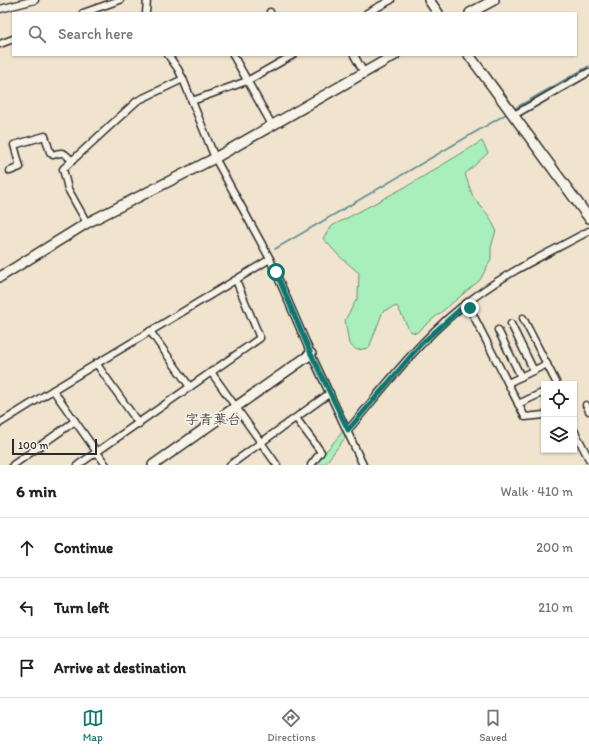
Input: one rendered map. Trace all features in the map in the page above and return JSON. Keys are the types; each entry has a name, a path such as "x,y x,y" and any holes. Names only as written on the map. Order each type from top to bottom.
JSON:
{"street":[{"path":"0,9 35,0"},
{"path":"86,12 120,0"},
{"path":"146,12 147,0"},
{"path":"369,12 390,0"},
{"path":"429,0 437,12"},
{"path":"472,12 494,0"},
{"path":"1,41 12,39"},
{"path":"169,56 183,79 215,158 270,260 311,354 348,430 363,465"},
{"path":"234,56 272,125"},
{"path":"192,101 248,81 291,56"},
{"path":"355,56 364,72"},
{"path":"0,276 87,223 215,158 393,56"},
{"path":"470,56 589,218"},
{"path":"514,115 589,72"},
{"path":"87,223 68,189 63,169 137,101 183,79"},
{"path":"10,171 20,168 14,144 45,136 50,152 53,155 61,152 66,154 72,161"},
{"path":"348,430 421,344 467,303 500,279 589,231"},
{"path":"0,423 150,331 270,260"},
{"path":"78,465 139,424 260,338 236,280"},
{"path":"467,303 525,417 541,415"},
{"path":"523,318 556,381"},
{"path":"511,324 534,370"},
{"path":"498,330 521,377"},
{"path":"150,331 190,387"},
{"path":"154,465 311,354"},
{"path":"96,364 139,424"},
{"path":"508,383 547,364"},
{"path":"211,372 277,465"},
{"path":"53,390 106,465"},
{"path":"230,465 330,393"},
{"path":"518,404 541,393"},
{"path":"296,418 321,452 311,465"},
{"path":"13,465 75,421"},
{"path":"577,436 589,459"}],"green space":[{"path":"482,141 488,153 465,174 473,197 489,216 496,230 491,248 491,259 480,280 416,333 410,331 397,306 383,311 369,348 357,350 349,344 345,320 358,297 359,273 338,255 323,238 332,226 409,185"},
{"path":"346,428 348,434 325,464 314,465"}],"waterway":[{"path":"512,110 589,66"},
{"path":"275,249 508,113"}],"district":[{"name":"字青葉台","path":"213,419"}],"route":[{"path":"276,272 311,354 348,430 430,335 467,303 470,308"}]}
